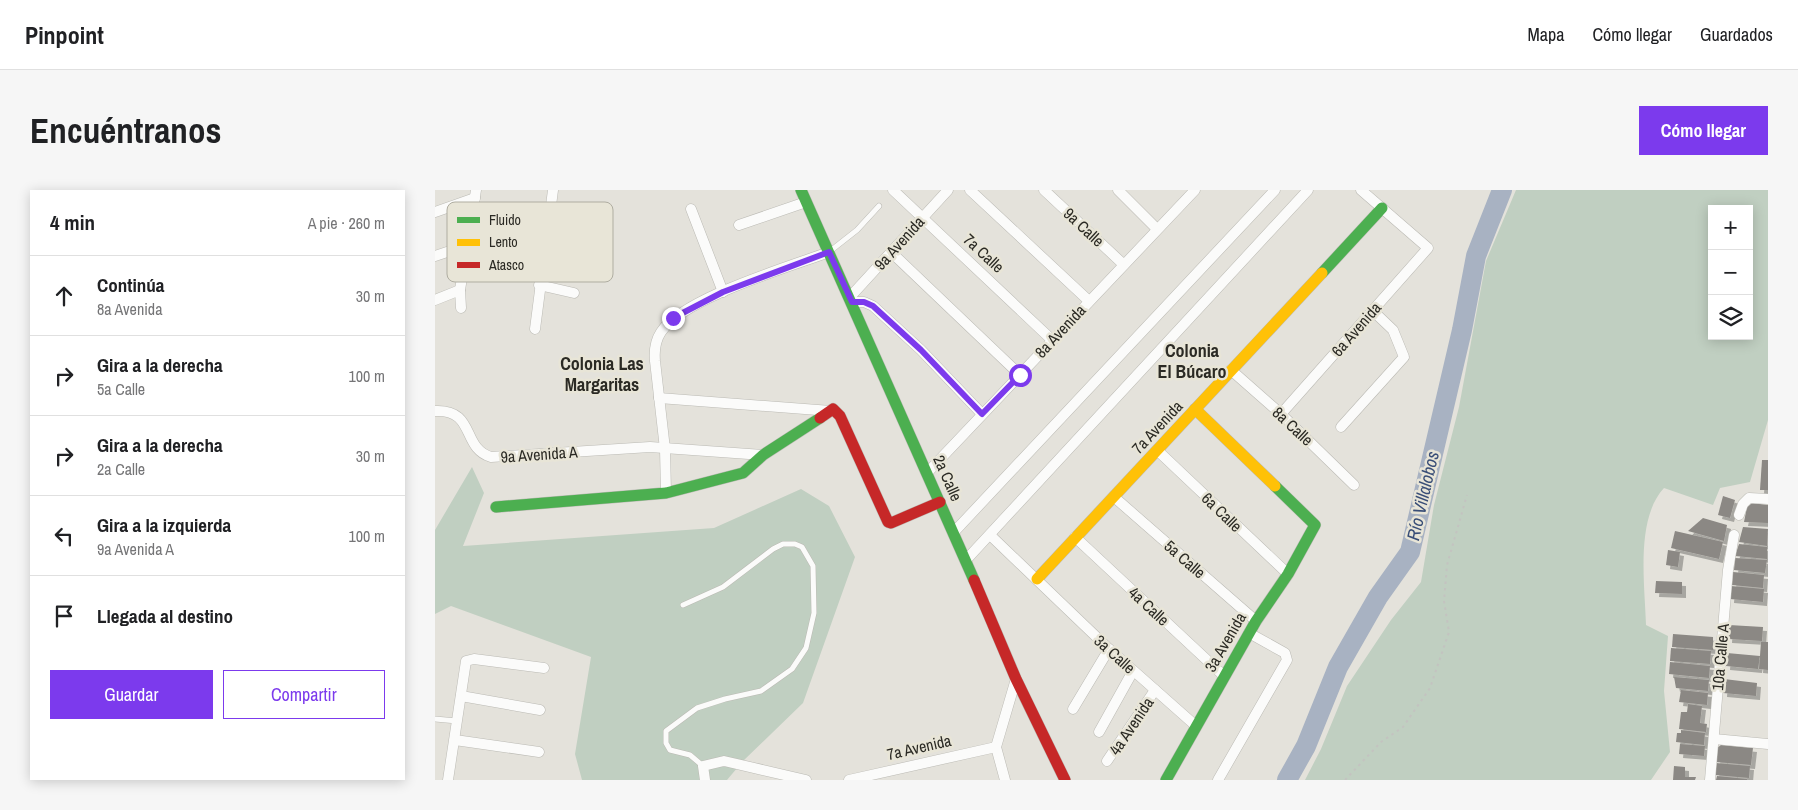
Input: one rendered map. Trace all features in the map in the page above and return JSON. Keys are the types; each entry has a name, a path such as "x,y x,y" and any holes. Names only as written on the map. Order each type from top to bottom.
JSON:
{"street":[{"name":"2a Calle","path":"801,190 967,560 1017,679 1065,780"},
{"name":"7a Calle","path":"893,190 1052,340"},
{"name":"9a Avenida","path":"851,300 891,252 948,190"},
{"path":"970,190 1089,300"},
{"name":"9a Calle","path":"1044,190 1123,264"},
{"path":"1118,190 1157,229"},
{"name":"8a Avenida","path":"927,473 1193,190"},
{"path":"954,532 1275,190"},
{"path":"967,560 1308,190"},
{"path":"1361,190 1381,208"},
{"path":"457,202 475,194"},
{"path":"739,225 806,202"},
{"path":"435,212 447,207"},
{"name":"6a Avenida","path":"1281,414 1428,248 1381,208"},
{"name":"7a Avenida","path":"1037,579 1381,208"},
{"path":"691,210 723,292"},
{"path":"435,256 447,252"},
{"path":"666,493 665,449 654,346 661,332 673,318 723,292 829,252"},
{"path":"891,252 1020,375"},
{"path":"461,282 461,308"},
{"path":"535,329 539,282"},
{"path":"539,285 574,293"},
{"path":"435,300 460,290"},
{"path":"851,300 873,306 921,350 982,414"},
{"path":"1341,427 1404,357 1393,330 1372,310"},
{"name":"8a Calle","path":"1231,370 1281,414 1354,484"},
{"path":"659,398 836,410 888,522 891,523 940,502"},
{"name":"3a Avenida","path":"1165,780 1256,621 1288,574 1314,528 1313,524 1195,409"},
{"name":"9a Avenida A","path":"435,411 451,411 459,417 478,450 491,457 634,447 763,455"},
{"path":"496,507 666,493 743,473 763,455 831,411"},
{"name":"6a Calle","path":"1157,450 1288,574"},
{"name":"5a Calle","path":"1114,497 1256,621"},
{"path":"1739,515 1743,504 1749,498 1768,499"},
{"name":"3a Calle","path":"990,535 1109,649 1196,726"},
{"name":"10a Calle A","path":"1710,780 1728,570 1734,535"},
{"name":"4a Calle","path":"1075,537 1224,676"},
{"path":"1218,780 1287,660 1285,653 1249,633"},
{"path":"1073,709 1109,649"},
{"path":"448,780 465,663 469,660 544,668"},
{"path":"1099,732 1133,671"},
{"path":"1005,780 996,747 1017,679"},
{"name":"4a Avenida","path":"1107,761 1155,690"},
{"path":"461,696 540,710"},
{"path":"1714,739 1768,744"},
{"path":"455,740 539,752"},
{"name":"7a Avenida","path":"849,780 996,747"},
{"path":"705,780 703,766 724,761 807,780"}],"lane":[{"path":"829,252 857,230 879,206"},
{"path":"683,605 723,587 783,544 795,544 802,547 813,566 814,613 806,648 791,669 761,691 725,699 697,708 666,732 666,743 670,750 690,755 703,766"},
{"path":"435,719 457,721"}],"path":[{"path":"1345,780 1381,742 1403,727 1430,688 1449,632 1444,601 1447,565 1467,495"}],"green space":[{"path":"1516,190 1768,190 1768,420 1750,482 1720,488 1713,505 1664,488 1655,501 1645,535 1646,625 1668,636 1664,691 1670,752 1651,780 1305,780 1321,749 1347,686 1391,620 1421,582 1434,505 1459,407 1486,261"},
{"path":"472,467 484,493 463,546 714,528 801,489 829,506 855,557 803,703 743,761 727,780 582,780 575,754 591,657 451,606 435,614 435,530"}],"building":[{"path":"1762,460 1768,460 1768,490 1760,490"},
{"path":"1723,496 1735,500 1730,518 1718,515"},
{"path":"1752,503 1768,505 1768,523 1744,522 1747,507"},
{"path":"1703,518 1727,525 1724,541 1688,531"},
{"path":"1743,527 1768,529 1767,546 1739,542"},
{"path":"1675,531 1723,542 1719,559 1671,548"},
{"path":"1739,544 1767,547 1767,559 1735,556"},
{"path":"1668,550 1680,552 1678,567 1666,565"},
{"path":"1735,558 1767,560 1765,573 1734,570"},
{"path":"1733,572 1764,575 1763,588 1732,585"},
{"path":"1656,581 1682,582 1682,594 1655,593"},
{"path":"1731,586 1764,589 1763,602 1730,599"},
{"path":"1729,625 1763,627 1762,641 1728,639"},
{"path":"1673,634 1713,637 1713,650 1672,647"},
{"path":"1761,642 1768,642 1768,670 1759,669"},
{"path":"1671,648 1711,651 1710,664 1670,661"},
{"path":"1727,653 1760,656 1758,669 1726,666"},
{"path":"1670,662 1710,666 1709,678 1669,674"},
{"path":"1674,677 1709,680 1708,691 1676,688"},
{"path":"1724,679 1757,683 1756,696 1723,693"},
{"path":"1681,690 1708,693 1707,705 1679,702"},
{"path":"1688,704 1702,706 1700,723 1707,724 1706,732 1679,729 1681,712 1687,712"},
{"path":"1681,730 1705,733 1704,745 1676,742 1677,733 1681,733"},
{"path":"1680,744 1705,746 1704,756 1679,754"},
{"path":"1721,745 1753,748 1751,765 1716,762 1717,748"},
{"path":"1716,763 1750,766 1749,778 1715,775"},
{"path":"1674,766 1685,767 1685,777 1696,777 1695,780 1673,780"},
{"path":"1717,776 1747,779 1747,780 1716,780"}],"waterway":[{"name":"Río Villalobos","path":"1287,780 1306,746 1338,667 1378,597 1410,552 1462,330 1476,256 1502,190"}],"traffic: fast":[{"path":"801,190 974,580"},
{"path":"1322,273 1382,208"},
{"path":"496,507 666,493 743,473 763,455 820,418"},
{"path":"1166,780 1256,621 1288,574 1315,525 1275,486"}],"traffic: slow":[{"path":"1037,579 1322,273"},
{"path":"1195,409 1275,486"}],"traffic: jam":[{"path":"820,418 833,409 840,416 888,522 891,523 940,502"},
{"path":"974,580 1016,679 1065,780"}],"district":[{"name":"Colonia El Búcaro","path":"1192,361"},
{"name":"Colonia Las Margaritas","path":"602,374"}],"route":[{"path":"673,318 723,292 829,252 852,302 864,302 873,306 921,350 982,414 1020,375"}]}
